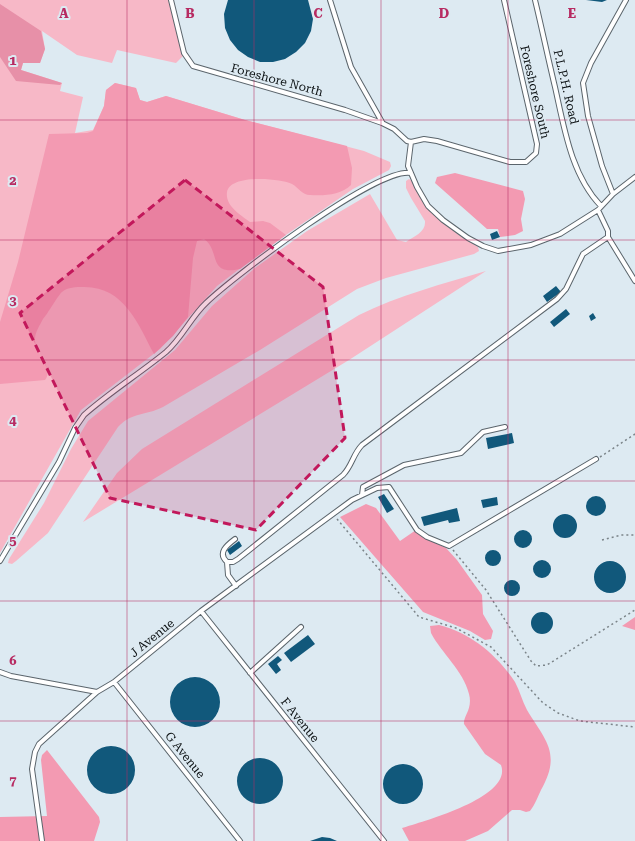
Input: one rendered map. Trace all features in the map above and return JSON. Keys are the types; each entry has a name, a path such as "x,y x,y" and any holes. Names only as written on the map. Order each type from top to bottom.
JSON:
{"lane":[{"name":"Foreshore North","path":"171,0 184,53 189,63 197,68 305,98 382,122 394,129 407,141 411,142"},
{"path":"330,0 351,67 382,122"},
{"name":"Foreshore South","path":"411,142 424,139 436,141 510,162 526,162 536,153 537,144 504,0"},
{"name":"P.L.P.H. Road","path":"535,0 569,144 582,177 600,208 608,231 608,237 635,281"},
{"path":"613,194 602,166 588,116 582,83 591,63 626,0"},
{"path":"411,142 408,166 424,200 433,212 468,238 498,251 530,245 555,237 600,208 613,194 635,178"},
{"path":"0,561 59,462 75,428 90,409 165,352 209,300 302,228 358,193 400,173 411,173"},
{"path":"227,562 232,562 238,559 343,475 351,466 356,452 362,446 557,299 566,289 583,254 608,237"},
{"path":"362,495 363,487 404,465 461,453 483,432 505,427"},
{"path":"362,495 377,488 388,487 417,530 426,537 449,546 596,459"},
{"name":"J Avenue","path":"42,841 32,770 35,752 39,744 97,692 114,682 201,611 333,514 362,495"},
{"path":"235,539 222,552 223,558 227,562 228,574 236,586"},
{"name":"F Avenue","path":"201,611 384,841"},
{"path":"250,673 302,627"},
{"path":"0,672 11,676 97,692"},
{"name":"G Avenue","path":"114,682 240,841"}],"path":[{"path":"596,459 635,434"},
{"path":"333,514 419,617 456,628 491,647 542,703 558,713 580,720 635,727"},
{"path":"602,540 621,535 635,535"},
{"path":"449,546 486,590 531,661 536,666 546,665 635,610"}],"highlighted area":[{"path":"185,180 323,287 345,438 256,530 110,498 20,313"}],"shaded area":[{"path":"0,0 171,0 184,55 176,63 117,50 112,63 77,55 42,31 45,49 40,63 23,63 21,70 62,83 60,91 83,97 75,133 93,130 104,106 106,90 115,83 136,88 140,100 147,102 166,96 245,120 364,151 390,162 391,166 389,170 353,189 264,250 217,286 160,349 81,410 0,553"},
{"path":"0,4 41,31 45,49 40,63 23,63 21,70 62,83 60,85 16,81 0,57"},
{"path":"115,83 136,88 140,100 147,102 166,96 245,120 347,146 352,168 351,185 337,193 326,195 307,195 292,184 277,180 256,179 237,182 230,186 227,192 228,202 234,210 250,222 263,221 270,223 286,235 240,269 230,270 223,269 219,266 209,244 204,239 197,241 193,258 188,317 173,336 154,354 135,319 119,300 109,293 97,288 72,288 64,290 60,294 43,319 36,334 36,345 48,370 45,380 0,384 0,322 18,262 49,134 87,133 93,131 104,106 106,90"},
{"path":"455,173 523,191 525,199 521,219 523,231 515,235 500,237 498,229 487,229 435,183 437,177"},
{"path":"409,179 412,181 424,202 432,211 449,227 478,247 479,251 474,254 386,278 357,289 260,350 163,407 134,416 123,422 118,427 48,533 12,564 8,563 9,559 44,503 71,449 88,421 175,350 212,306 255,268 307,231 370,194 397,240 406,242 422,231 425,221 406,188 406,181"},
{"path":"486,271 349,360 83,522 117,473 142,449 359,315 405,296"},
{"path":"366,504 376,508 400,541 416,530 425,538 446,548 457,560 482,595 483,614 493,631 491,639 485,640 470,631 423,612 340,517"},
{"path":"635,617 635,630 622,626"},
{"path":"439,625 462,633 472,639 491,654 508,672 517,685 527,710 549,747 551,756 550,766 547,777 530,811 526,812 512,810 488,831 465,841 409,841 402,828 464,806 481,797 494,787 501,777 501,765 485,754 464,724 470,704 469,694 462,677 431,633 430,626"},
{"path":"47,750 99,817 100,822 94,841 0,841 0,817 47,816 41,760 42,755"}],"building":[{"path":"228,0 308,0 313,19 311,31 305,43 296,52 285,59 273,62 260,62 248,57 238,50 230,40 225,28 224,14"},
{"path":"586,0 607,0 602,2"},
{"path":"497,231 500,237 492,240 490,234"},
{"path":"556,286 561,292 547,302 543,296"},
{"path":"566,309 570,314 554,327 550,322"},
{"path":"593,313 596,318 591,321 589,316"},
{"path":"512,433 514,443 488,449 486,438"},
{"path":"384,494 394,509 387,513 378,497"},
{"path":"596,496 603,499 606,506 603,513 596,516 589,513 586,506 589,499"},
{"path":"497,497 498,505 483,508 481,500"},
{"path":"457,508 460,521 449,523 448,520 424,526 421,517"},
{"path":"565,514 573,518 577,526 573,534 565,538 557,534 553,526 557,518"},
{"path":"523,530 527,531 531,535 531,543 527,547 523,548 519,547 515,543 514,539 515,535 519,531"},
{"path":"239,541 242,546 230,555 227,550"},
{"path":"493,550 499,552 501,558 499,564 493,566 487,564 485,558 487,552"},
{"path":"542,560 548,563 551,569 548,575 542,578 536,575 533,569 536,563"},
{"path":"607,561 613,561 623,568 626,577 625,583 619,590 613,593 607,593 597,586 594,580 594,574 601,564"},
{"path":"512,580 518,582 520,588 518,594 512,596 506,594 504,588 506,582"},
{"path":"542,612 550,615 553,623 550,631 542,634 534,631 531,623 534,615"},
{"path":"308,635 315,644 291,662 284,653"},
{"path":"278,656 282,660 277,664 281,670 276,674 268,664"},
{"path":"195,677 205,679 213,684 218,692 220,702 218,712 213,720 205,725 195,727 185,725 177,720 172,712 170,702 172,692 177,684 185,679"},
{"path":"106,746 116,746 125,750 131,756 134,761 134,779 125,790 116,794 106,794 97,790 91,784 87,775 87,765 91,756 97,750"},
{"path":"255,758 265,758 273,762 279,768 283,776 283,786 279,794 273,800 265,804 255,804 247,800 241,794 237,786 237,776 241,768 247,762"},
{"path":"407,764 414,767 420,773 423,784 422,792 414,801 407,804 399,804 392,801 384,792 383,780 386,773 395,765"},
{"path":"322,837 330,838 337,841 310,841"}]}
